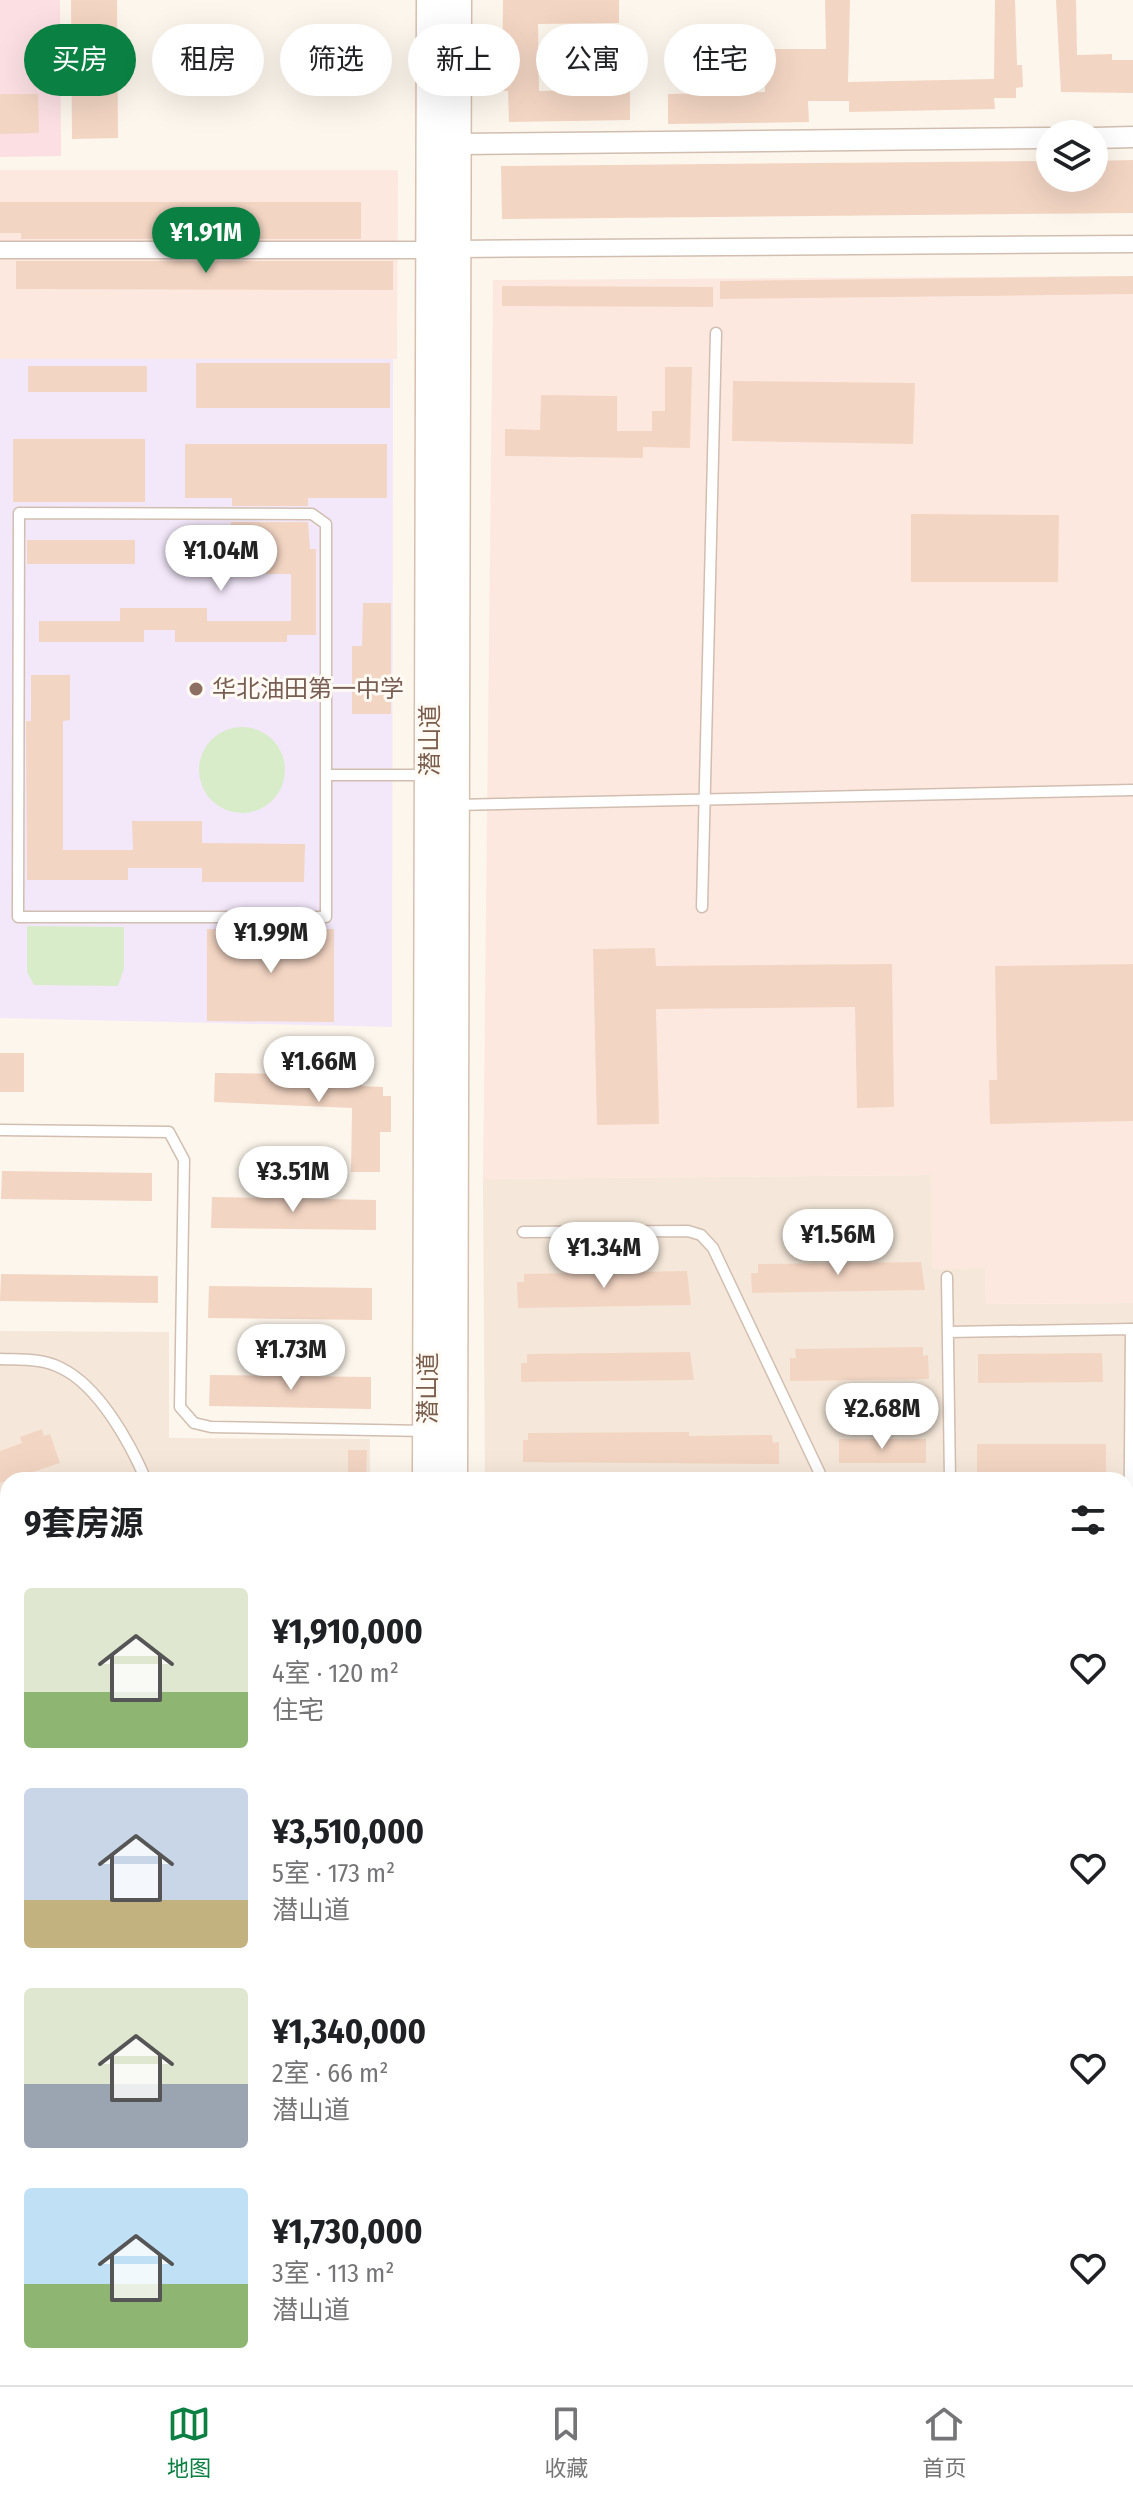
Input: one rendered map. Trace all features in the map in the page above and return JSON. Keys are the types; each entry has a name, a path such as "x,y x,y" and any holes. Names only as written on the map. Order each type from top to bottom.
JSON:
{"main road":[{"name":"潜山道","path":"432,0 443,250 454,805 452,1472"},
{"name":"潜山道","path":"428,1472 430,775 443,250 456,144 456,0"}],"street":[{"path":"1108,138 1133,137"},
{"path":"456,144 1036,138"},
{"path":"0,250 1133,244"}],"lane":[{"path":"702,907 716,333"},
{"path":"19,513 312,514 326,524 326,775 326,917 18,917 19,513"},
{"path":"326,775 430,775"},
{"path":"454,805 1133,790"},
{"path":"0,1130 169,1132 184,1160 180,1407 186,1417 211,1427 428,1431"},
{"path":"523,1232 688,1231 701,1235 713,1248 819,1472"},
{"path":"947,1277 950,1472"},
{"path":"948,1332 1132,1329 1131,1472"},
{"path":"0,1359 35,1360 71,1374 108,1411 142,1472"}],"shaded area":[{"path":"0,0 60,0 60,24 24,24 24,96 61,96 61,156 0,157"},
{"path":"0,170 398,170 397,359 0,359"},
{"path":"1133,276 1133,1303 986,1304 985,1268 932,1269 931,1175 483,1179 493,280"},
{"name":"华北油田第一中学","path":"0,359 393,359 392,1027 0,1018"},
{"path":"932,1175 932,1268 985,1268 986,1304 1133,1303 1133,1472 485,1472 483,1179"},
{"path":"0,1331 169,1332 169,1438 370,1439 370,1472 0,1472"}],"green space":[{"path":"242,727 266,734 278,746 285,770 278,794 266,806 242,813 218,806 206,794 199,770 206,746 218,734"},
{"path":"27,926 124,927 124,968 118,986 34,985 27,972"}],"building":[{"path":"71,0 117,0 117,24 71,24"},
{"path":"503,0 619,0 619,23 536,24 536,96 630,96 630,120 509,122 508,96 520,96 520,24 503,24"},
{"path":"825,0 850,0 848,82 994,79 995,0 1015,0 1017,65 1022,65 1023,87 1016,88 1016,98 994,98 995,109 849,112 849,101 808,101 809,122 668,124 668,96 776,96 776,49 826,49"},
{"path":"1056,0 1076,0 1077,55 1112,54 1112,60 1133,60 1133,93 1061,92"},
{"path":"0,94 38,96 39,133 0,134"},
{"path":"72,96 118,96 118,138 72,139"},
{"path":"1133,160 1133,213 502,219 501,166 1036,161 1036,192 1108,192 1108,161"},
{"path":"0,202 361,202 361,239 21,239 21,233 0,233"},
{"path":"16,261 393,261 393,290 16,289"},
{"path":"1133,276 1133,294 720,299 720,281"},
{"path":"502,286 713,287 713,307 502,306"},
{"path":"196,363 390,363 390,408 196,408"},
{"path":"28,366 147,366 147,392 28,392"},
{"path":"665,367 692,367 690,448 643,447 643,458 505,456 505,429 540,430 541,395 617,396 617,431 652,431 652,411 665,411"},
{"path":"733,381 915,383 913,444 732,441"},
{"path":"13,439 145,439 145,502 13,502"},
{"path":"185,444 387,444 387,498 308,498 308,506 232,506 232,498 185,498"},
{"path":"911,514 1059,515 1058,582 911,582"},
{"path":"231,522 308,522 310,549 316,549 316,635 287,635 287,642 175,642 175,630 144,630 144,642 39,642 39,621 120,621 120,608 207,608 207,621 291,621 291,574 210,574 210,529 231,529"},
{"path":"27,540 135,540 135,564 27,564"},
{"path":"363,603 391,603 391,714 352,714 352,646 362,646"},
{"path":"31,675 70,675 70,720 63,721 63,850 133,850 132,821 202,821 202,843 305,844 304,882 202,882 202,868 128,868 128,880 27,880 26,721 31,721"},
{"path":"207,929 334,929 334,1022 207,1021"},
{"path":"655,948 656,966 892,964 894,1107 857,1108 855,1007 656,1009 659,1124 597,1125 593,949"},
{"path":"1133,964 1133,1121 990,1124 989,1080 997,1080 995,966"},
{"path":"0,1053 24,1053 24,1092 0,1092"},
{"path":"215,1073 362,1075 362,1086 383,1087 383,1096 391,1096 391,1132 380,1132 380,1172 351,1172 352,1108 214,1102"},
{"path":"2,1171 152,1173 152,1201 1,1199"},
{"path":"212,1197 376,1200 376,1230 211,1228"},
{"path":"921,1262 925,1290 752,1293 751,1273 758,1273 758,1264"},
{"path":"687,1271 691,1305 518,1308 517,1282 524,1282 524,1274"},
{"path":"1,1274 158,1276 158,1303 0,1301"},
{"path":"209,1286 372,1288 372,1320 208,1318"},
{"path":"923,1347 923,1356 928,1355 929,1379 790,1381 790,1358 796,1358 795,1349"},
{"path":"690,1352 694,1380 521,1382 521,1363 527,1363 527,1354"},
{"path":"1102,1353 1103,1382 978,1383 978,1354"},
{"path":"210,1375 371,1377 371,1409 209,1406"},
{"path":"42,1429 44,1436 50,1434 60,1463 33,1472 0,1472 0,1451 22,1443 20,1437"},
{"path":"689,1432 689,1436 772,1435 773,1443 779,1442 779,1464 523,1462 523,1440 528,1440 528,1433"},
{"path":"839,1439 926,1439 926,1463 839,1463"},
{"path":"977,1444 1106,1444 1106,1472 977,1472"},
{"path":"348,1450 367,1450 366,1472 348,1472"}],"place":[{"name":"华北油田第一中学","path":"196,689"}]}
